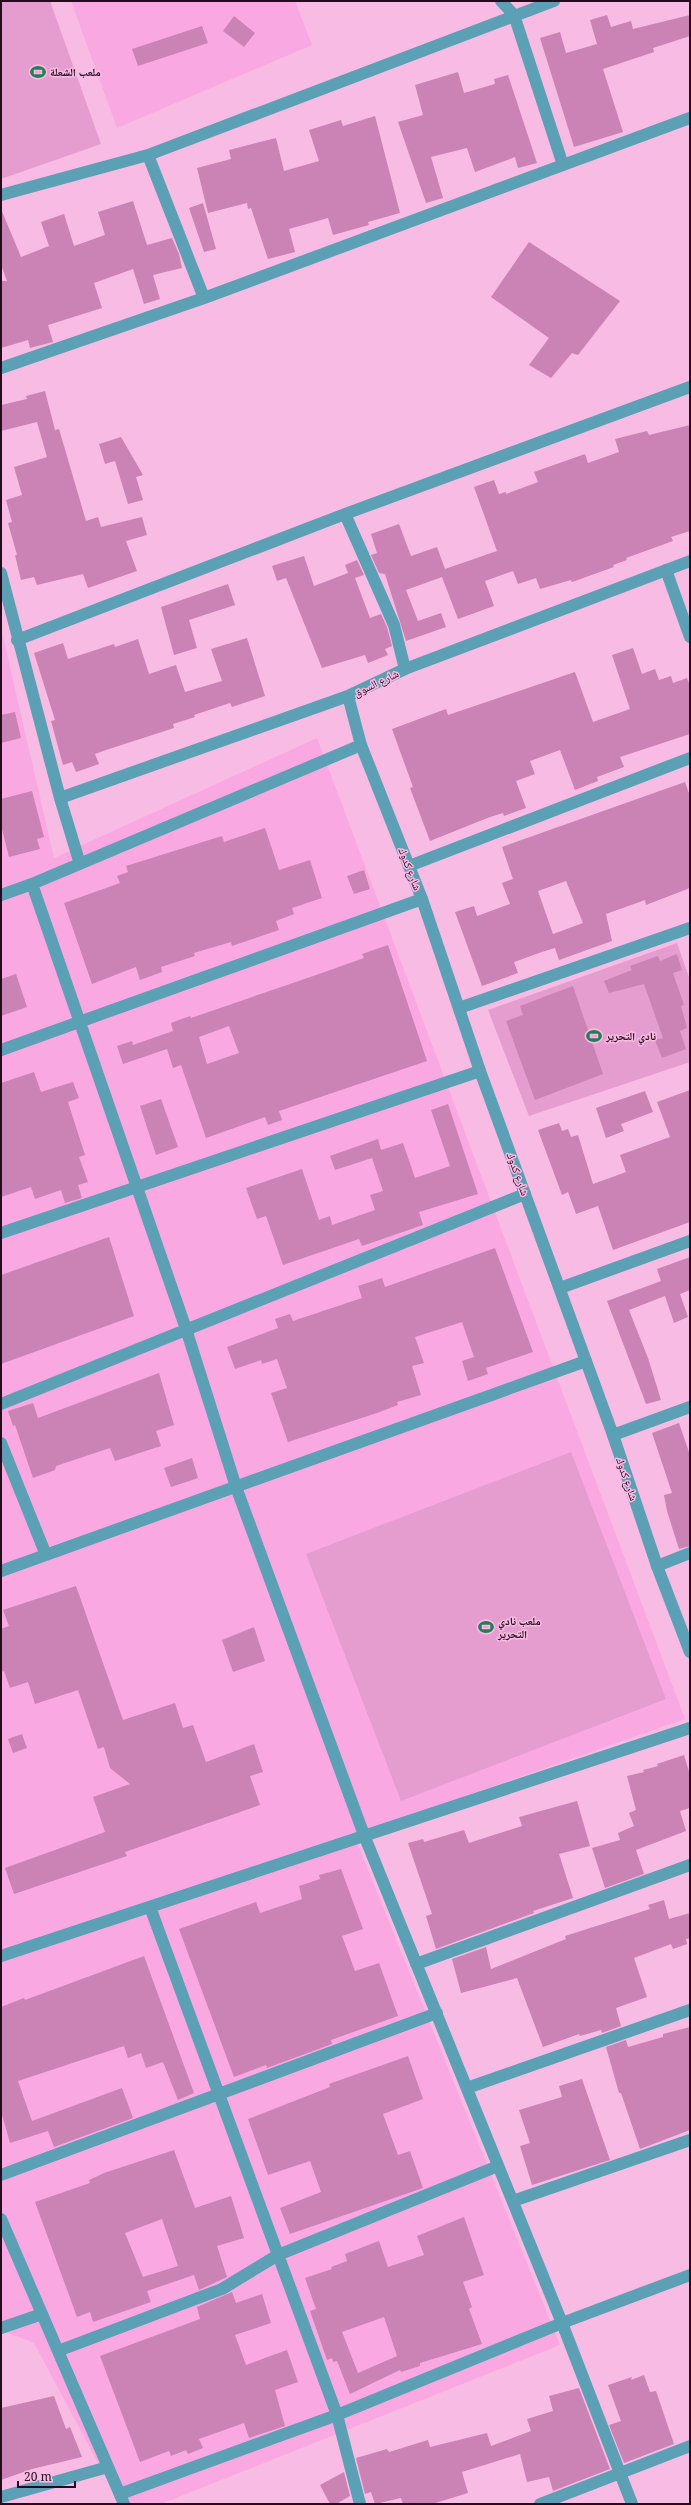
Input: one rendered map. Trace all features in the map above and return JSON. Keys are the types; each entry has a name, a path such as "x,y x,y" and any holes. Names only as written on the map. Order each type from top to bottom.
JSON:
{"street":[{"path":"501,1 514,15 564,165"},
{"path":"1,195 148,155 554,1"},
{"path":"1,368 204,298 690,118"},
{"path":"148,155 204,298"},
{"path":"17,640 345,514 690,387"},
{"path":"345,514 394,625 405,669"},
{"name":"شارع السوق","path":"60,798 348,696 405,669 690,561"},
{"path":"666,570 690,637"},
{"path":"1,573 17,640 60,798 80,864"},
{"name":"شارع كدوك","path":"348,696 361,745 422,899 480,1071 560,1288 657,1566 690,1652"},
{"path":"1,895 80,864 361,745"},
{"path":"409,866 690,758"},
{"path":"32,884 186,1329 236,1487 364,1835 562,2323 632,2504"},
{"path":"1,1050 422,899"},
{"path":"459,1008 690,928"},
{"path":"1,1233 480,1071"},
{"path":"1,1404 525,1194"},
{"path":"560,1288 690,1241"},
{"path":"1,1571 586,1361"},
{"path":"612,1435 690,1407"},
{"path":"1,1443 46,1555"},
{"path":"657,1566 690,1553"},
{"path":"1,1956 690,1728"},
{"path":"416,1964 690,1865"},
{"path":"150,1906 336,2415 360,2504"},
{"path":"467,2088 690,2010"},
{"path":"1,2175 437,2013"},
{"path":"513,2201 690,2140"},
{"path":"58,2351 222,2289 278,2255 498,2166"},
{"path":"1,2219 122,2499 336,2415 562,2323 690,2275"},
{"path":"1,2328 42,2314"},
{"path":"540,2504 690,2446"},
{"path":"1,2497 108,2466"}],"shaded area":[{"name":"ملعب الشعلة","path":"1,1 50,1 101,144 1,179"},
{"path":"71,1 295,1 312,45 117,128"},
{"path":"1,628 54,858 317,738 685,1719 354,1835 560,2345 161,2504 120,2504 34,2343 1,2330"},
{"name":"نادي التحرير","path":"677,943 690,980 690,1062 529,1116 488,1010"},
{"name":"ملعب نادي التحرير","path":"571,1452 666,1699 401,1801 306,1554"}],"building":[{"path":"607,15 611,27 631,21 633,29 690,15 690,36 653,48 654,52 603,69 623,132 574,147 540,38 560,32 566,53 597,44 590,20"},
{"path":"234,16 255,33 244,47 223,31"},
{"path":"202,26 208,43 138,66 132,49"},
{"path":"458,72 464,93 495,84 494,79 508,75 537,163 518,168 515,157 475,172 467,148 431,157 443,198 426,203 398,122 423,115 415,85"},
{"path":"375,116 400,213 368,222 369,225 333,235 328,218 289,229 295,252 268,259 251,208 248,209 247,203 208,213 197,168 231,159 229,150 276,138 284,171 319,161 309,130 341,120 343,126"},
{"path":"133,201 147,245 172,238 179,254 182,268 153,275 160,299 144,304 133,269 94,283 102,308 48,325 53,342 30,348 28,340 1,348 1,281 7,281 1,265 1,209 21,257 49,246 41,222 64,214 74,246 105,235 98,212"},
{"path":"203,203 216,249 204,252 189,208"},
{"path":"529,242 620,301 578,355 572,353 551,378 529,365 549,338 491,297"},
{"path":"45,391 55,430 59,429 86,521 98,517 101,527 142,517 147,535 126,541 137,571 88,588 83,574 37,585 34,577 21,580 15,555 17,555 8,523 12,522 6,500 22,495 14,467 47,457 37,422 1,431 1,405 27,399 26,396"},
{"path":"690,425 690,531 671,537 673,541 626,558 627,560 613,565 614,567 572,582 571,580 540,589 536,578 518,584 513,571 485,581 494,606 458,619 442,577 406,590 418,621 441,613 446,627 406,641 385,574 379,573 371,555 377,553 371,534 399,524 411,556 437,547 445,569 497,551 474,487 494,480 499,494 506,492 506,494 538,482 534,472 585,454 588,463 619,452 615,439 647,431 649,435"},
{"path":"121,437 143,475 136,477 143,500 128,504 115,461 105,464 99,444"},
{"path":"304,556 314,586 348,573 345,565 357,560 364,575 355,578 370,618 381,614 387,627 392,646 385,649 388,655 368,663 365,655 322,668 286,578 277,581 272,566"},
{"path":"228,584 235,605 189,620 197,648 174,655 161,607"},
{"path":"247,638 265,696 232,707 230,703 194,715 195,717 173,724 174,728 95,754 99,764 76,772 72,762 63,765 51,721 55,720 34,653 63,643 68,659 114,644 115,647 138,639 149,674 176,665 185,692 222,681 211,649"},
{"path":"633,648 642,674 655,669 659,680 671,676 673,683 687,678 690,686 690,734 620,757 624,767 597,777 598,781 575,790 560,750 530,761 535,774 516,781 526,808 504,816 503,813 490,817 430,841 410,788 413,787 392,729 446,709 448,715 575,672 593,722 630,709 612,655"},
{"path":"15,712 21,738 1,743 1,715"},
{"path":"685,782 690,796 690,888 646,905 645,900 606,914 612,941 559,960 555,948 542,952 514,962 518,973 482,986 455,912 474,906 477,916 510,904 502,883 513,879 502,847","holes":["566,881 583,923 553,934 538,891"]},
{"path":"32,791 44,837 37,839 40,849 9,857 1,825 1,799"},
{"path":"265,828 279,870 310,860 322,898 292,908 294,914 276,921 279,930 232,946 231,942 194,953 195,956 161,967 162,972 140,980 136,967 92,984 64,903 120,883 117,876 128,872 126,866 222,836 224,842"},
{"path":"364,870 370,889 354,894 347,876"},
{"path":"388,945 427,1061 279,1111 282,1120 268,1125 265,1117 206,1138 181,1065 173,1068 167,1049 123,1064 117,1046 132,1041 133,1045 173,1031 171,1023 190,1016 191,1018 364,958 362,954","holes":["229,1026 239,1053 207,1064 199,1037"]},
{"path":"677,954 682,970 673,973 684,1005 681,1006 687,1028 680,1031 686,1049 662,1058 655,1040 663,1038 644,984 609,993 604,981 632,970 630,966 658,956 660,961"},
{"path":"16,974 27,1007 1,1016 1,979"},
{"path":"573,986 603,1074 535,1100 506,1021 523,1015 520,1006"},
{"path":"34,1072 41,1092 73,1082 79,1098 68,1102 85,1155 79,1157 88,1182 78,1185 82,1198 65,1203 61,1190 35,1199 31,1187 1,1197 1,1083"},
{"path":"690,1090 690,1222 613,1250 598,1206 576,1214 568,1192 562,1195 538,1130 559,1123 562,1131 568,1129 571,1137 578,1135 593,1184 626,1172 620,1155 670,1137 657,1102"},
{"path":"645,1091 653,1112 621,1124 624,1131 606,1138 596,1108"},
{"path":"161,1099 178,1147 156,1155 140,1106"},
{"path":"448,1104 478,1194 419,1212 423,1225 362,1246 359,1239 283,1265 266,1216 257,1219 246,1188 302,1169 319,1220 330,1216 332,1225 375,1210 370,1195 383,1191 372,1158 335,1170 330,1156 378,1139 381,1150 403,1143 415,1178 450,1166 431,1110"},
{"path":"109,1237 134,1316 1,1364 1,1275"},
{"path":"495,1248 533,1352 486,1368 488,1374 468,1381 462,1361 474,1357 462,1322 415,1337 424,1363 412,1366 421,1395 397,1402 398,1405 377,1413 288,1442 271,1393 287,1388 277,1359 262,1364 261,1360 235,1369 227,1347 278,1328 275,1319 290,1314 293,1321 362,1298 358,1286 382,1278 385,1287"},
{"path":"690,1257 690,1290 680,1294 688,1317 674,1323 665,1296 629,1310 648,1358 661,1400 646,1404 607,1301 661,1281 657,1269"},
{"path":"159,1373 174,1425 156,1431 161,1446 115,1461 110,1448 56,1466 55,1470 33,1478 15,1425 13,1426 8,1411 33,1403 38,1418"},
{"path":"679,1423 690,1455 690,1546 679,1549 667,1511 664,1495 672,1493 652,1433"},
{"path":"192,1458 198,1478 171,1487 164,1468"},
{"path":"76,1586 123,1720 175,1703 183,1728 193,1725 206,1762 254,1744 263,1772 250,1776 260,1805 125,1852 127,1856 14,1894 5,1868 105,1832 93,1797 130,1784 110,1768 104,1747 98,1749 78,1690 35,1704 28,1682 10,1688 4,1671 1,1672 1,1629 9,1626 3,1610"},
{"path":"254,1627 265,1661 233,1672 222,1640"},
{"path":"22,1734 27,1748 13,1753 8,1739"},
{"path":"684,1755 690,1775 690,1808 680,1811 686,1831 636,1850 644,1874 605,1888 592,1848 620,1840 618,1833 634,1826 629,1813 636,1810 627,1776 644,1772 643,1770 658,1766 657,1764"},
{"path":"577,1801 590,1846 559,1854 573,1898 533,1911 534,1913 436,1949 426,1916 432,1914 408,1843 423,1839 424,1842 464,1830 469,1843 522,1826 519,1817"},
{"path":"341,1869 363,1929 342,1936 355,1971 379,1963 398,2016 331,2040 332,2044 267,2068 266,2065 234,2077 179,1929 256,1902 260,1913 302,1899 299,1886 320,1879 319,1875"},
{"path":"664,1900 669,1919 690,1913 690,1938 686,1939 687,1944 673,1949 671,1944 634,1958 647,1997 616,2008 621,2026 602,2033 601,2030 580,2036 579,2034 543,2047 517,1978 461,1993 452,1959 486,1947 491,1969 566,1939 565,1936 650,1909 648,1905"},
{"path":"144,1956 194,2093 178,2100 163,2062 146,2068 141,2053 128,2058 124,2046 18,2081 32,2121 122,2088 133,2118 54,2147 48,2131 10,2143 1,2111 1,2007 24,1998 25,2000"},
{"path":"690,2027 690,2130 640,2149 621,2093 619,2093 606,2047 626,2040 628,2047 663,2037 663,2034"},
{"path":"408,2056 423,2099 383,2114 398,2155 410,2151 423,2188 290,2234 280,2208 321,2192 310,2161 268,2175 248,2119 330,2087 329,2084"},
{"path":"582,2079 610,2160 532,2185 520,2146 530,2143 519,2110 562,2097 559,2086"},
{"path":"174,2150 195,2208 231,2196 244,2238 217,2246 227,2277 199,2290 194,2275 147,2291 151,2302 93,2322 90,2312 77,2317 35,2202 90,2183 89,2180 104,2173","holes":["162,2219 178,2266 143,2277 125,2233"]},
{"path":"464,2217 484,2275 463,2282 472,2307 469,2309 482,2344 420,2363 420,2366 401,2372 400,2370 350,2394 337,2361 333,2362 332,2358 327,2360 310,2311 316,2309 305,2278 332,2269 331,2267 347,2261 345,2254 379,2241 388,2267 424,2255 417,2236","holes":["384,2317 397,2356 358,2373 342,2332"]},
{"path":"232,2292 236,2303 262,2294 271,2323 235,2335 246,2365 287,2350 298,2382 275,2390 285,2426 249,2438 244,2423 199,2439 203,2448 188,2454 186,2450 171,2456 169,2451 140,2462 100,2356 200,2319 197,2307"},
{"path":"644,2375 650,2392 656,2391 674,2444 624,2463 609,2425 621,2421 608,2385 632,2377 631,2380"},
{"path":"579,2388 610,2469 553,2491 549,2477 527,2482 520,2454 462,2472 468,2493 432,2504 403,2504 401,2498 375,2504 371,2492 365,2494 356,2458 387,2449 389,2452 428,2440 430,2447 487,2433 491,2446 531,2431 527,2419 553,2411 549,2396"},
{"path":"54,2396 66,2429 70,2427 82,2457 32,2469 1,2480 1,2408"},
{"path":"344,2472 350,2496 336,2504 330,2504 320,2485"}],"place":[{"name":"ملعب الشعلة","path":"38,72"},
{"name":"نادي التحرير","path":"594,1036"},
{"name":"ملعب نادي التحرير","path":"486,1627"}]}
